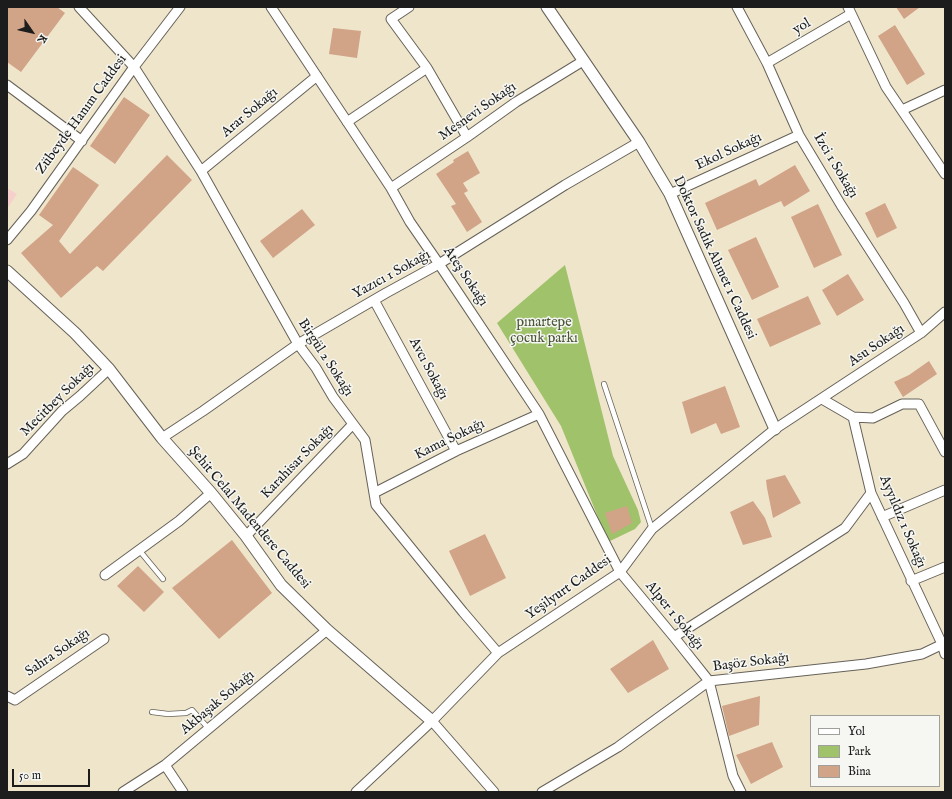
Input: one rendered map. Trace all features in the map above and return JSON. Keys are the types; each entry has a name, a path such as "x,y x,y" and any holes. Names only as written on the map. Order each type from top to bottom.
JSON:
{"street":[{"name":"Birgül 2 Sokağı","path":"79,7 134,67 201,171 298,344 365,440 376,505 498,653"},
{"name":"Zübeyde Hanım Caddesi","path":"7,240 31,211 134,67 180,7"},
{"name":"Ateş Sokağı","path":"271,7 391,188 410,222 440,264 539,414 620,572"},
{"path":"409,7 391,19 427,68 467,138"},
{"name":"Doktor Sadık Ahmet 1 Caddesi","path":"547,7 639,142 670,194 775,429"},
{"name":"İzci 1 Sokağı","path":"737,7 767,63 799,135 841,205 904,302 921,333"},
{"path":"850,10 886,87 945,174"},
{"name":"yol","path":"767,63 850,10"},
{"name":"Mesnevi Sokağı","path":"391,188 467,138 516,102 583,61"},
{"path":"347,122 427,68"},
{"name":"Arar Sokağı","path":"201,171 316,76"},
{"path":"7,85 82,140"},
{"path":"902,110 945,90"},
{"name":"Ekol Sokağı","path":"670,194 799,135"},
{"name":"Yazıcı 1 Sokağı","path":"162,438 298,344 440,264 565,185 639,142"},
{"name":"Şehit Celal Madendere Caddesi","path":"7,271 76,333 109,369 162,438 246,536 281,585 327,630 432,721 494,792"},
{"name":"Avcı Sokağı","path":"374,300 456,451"},
{"name":"Asu Sokağı","path":"822,399 921,333 945,312"},
{"name":"Mecitbey Sokağı","path":"7,464 23,454 62,411 109,369"},
{"path":"822,399 853,417 873,418 902,404 919,404 945,452"},
{"name":"Yeşilyurt Caddesi","path":"356,792 432,721 498,653 620,572 652,530 775,429 822,399"},
{"name":"Kama Sokağı","path":"374,494 456,451 539,414"},
{"name":"Ayyıldız 1 Sokağı","path":"853,417 871,493 943,644 945,654"},
{"name":"Karahisar Sokağı","path":"246,536 353,424"},
{"path":"882,517 945,490"},
{"path":"105,575 179,521 210,493"},
{"path":"674,637 845,528 871,493"},
{"path":"912,581 945,567"},
{"name":"Alper 1 Sokağı","path":"620,572 674,637 708,682 733,776 741,792"},
{"name":"Akbaşak Sokağı","path":"122,792 165,766 327,630"},
{"name":"Sahra Sokağı","path":"7,696 14,700 104,639"},
{"name":"Başöz Sokağı","path":"542,792 618,746 708,682 866,664 922,654 943,644"},
{"path":"165,766 183,792"}],"lane":[{"path":"604,384 652,530"},
{"path":"139,550 163,579"},
{"path":"152,712 168,714 186,713 192,710 209,729"}],"shaded area":[{"path":"7,188 17,194 7,209"}],"green space":[{"name":"pınartepe çocuk parkı","path":"565,265 613,456 638,510 641,522 635,529 608,542 561,426 497,323"}],"building":[{"path":"7,7 57,7 65,13 21,72 7,62"},
{"path":"896,7 920,7 904,19"},
{"path":"895,25 925,74 907,85 878,36"},
{"path":"333,28 361,31 357,58 329,54"},
{"path":"124,97 150,115 115,164 90,146"},
{"path":"468,151 480,173 463,183 468,191 464,193 482,222 467,232 451,206 456,204 436,174 454,162 453,160"},
{"path":"167,155 192,180 103,271 97,266 61,298 21,253 53,225 39,215 73,167 99,185 59,241 70,254"},
{"path":"795,165 810,191 784,207 781,201 717,230 705,203 756,179 759,186"},
{"path":"885,203 897,228 877,238 865,213"},
{"path":"818,204 842,255 814,268 791,217"},
{"path":"302,209 315,225 273,258 260,241"},
{"path":"756,237 779,287 752,300 728,250"},
{"path":"848,274 864,300 837,316 822,290"},
{"path":"808,296 821,324 770,347 757,319"},
{"path":"929,361 937,374 903,397 894,382 909,375"},
{"path":"725,386 740,427 721,434 716,423 691,434 682,402"},
{"path":"785,475 801,503 773,518 766,480"},
{"path":"753,501 765,518 772,537 743,545 730,512"},
{"path":"627,506 632,523 612,534 605,513"},
{"path":"485,534 506,578 470,596 449,551"},
{"path":"232,540 272,593 219,639 172,588"},
{"path":"138,566 164,592 144,612 117,586"},
{"path":"653,640 669,669 628,693 610,669"},
{"path":"760,696 759,725 729,736 722,706"},
{"path":"772,742 783,767 751,784 736,755"}]}
